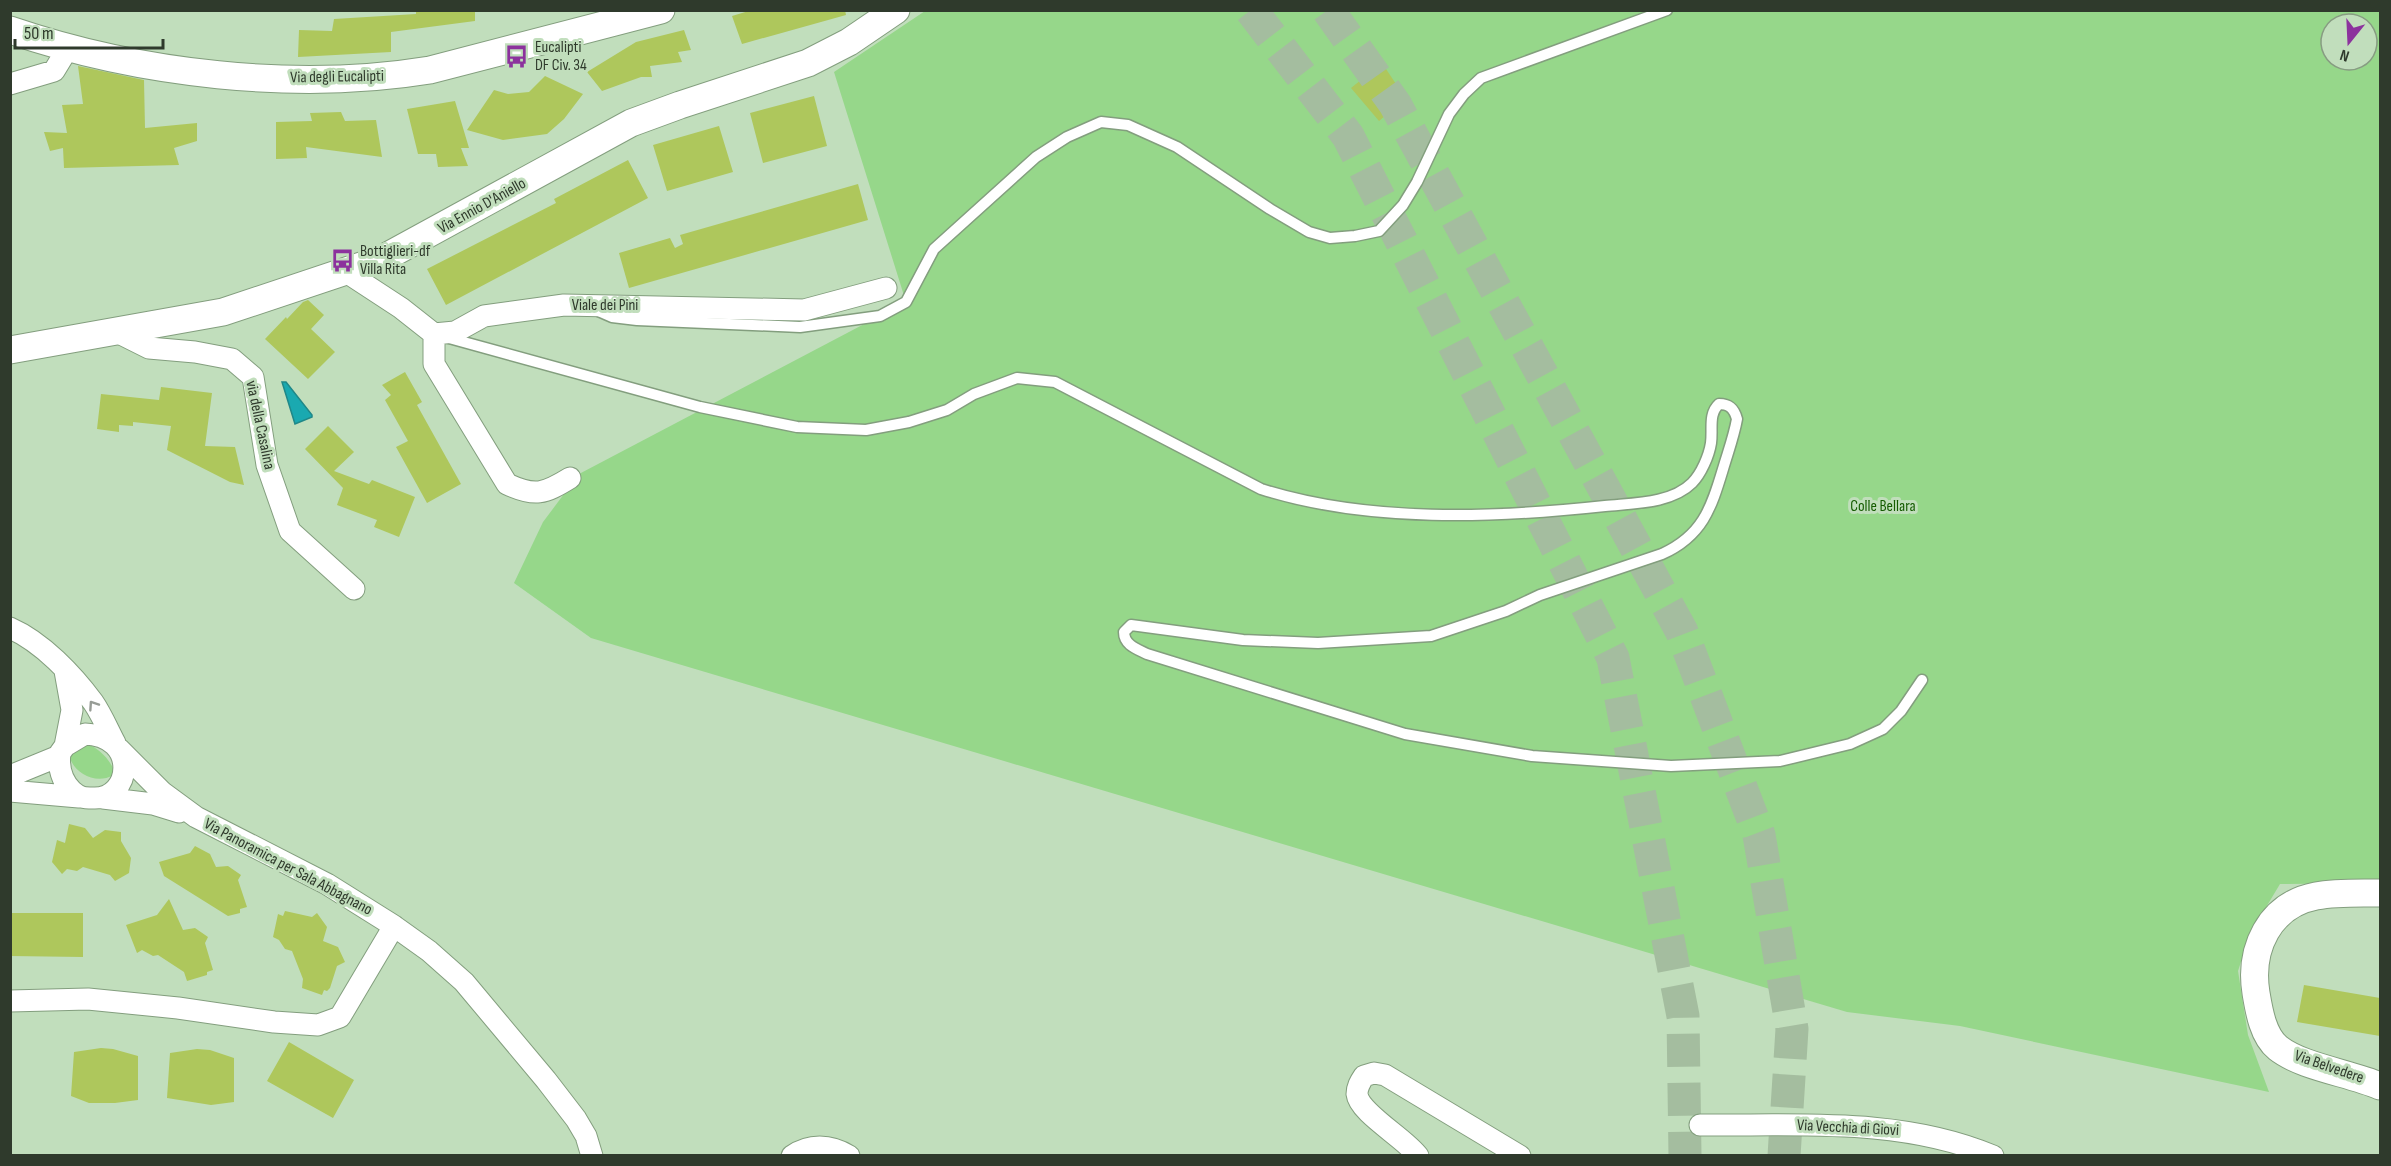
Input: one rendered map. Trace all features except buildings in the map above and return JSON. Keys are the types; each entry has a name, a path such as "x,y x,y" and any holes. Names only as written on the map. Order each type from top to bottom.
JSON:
{"street":[{"name":"Via degli Eucalipti","path":"10,30 68,48 156,66 232,77 350,79 430,70 661,10"},
{"name":"Via Ennio D'Aniello","path":"10,350 223,312 382,259 631,123 808,63 849,42 896,10"},
{"path":"10,84 54,71 68,48"},
{"path":"346,272 434,334 434,364 503,488 526,493 550,490 570,478"},
{"name":"Viale dei Pini","path":"434,334 455,332 484,316 564,305 804,310 886,288"},
{"name":"via della Casalina","path":"117,332 149,348 195,352 232,359 253,377 267,465 290,531 354,589"},
{"path":"10,628 39,645 93,703 124,760 120,783 113,792 103,798 10,791"},
{"path":"65,671 72,710 62,751 62,777 66,785 79,797"},
{"path":"10,776 62,751 85,734 95,734 117,746"},
{"name":"Via Panoramica per Sala Abbagnano","path":"117,746 162,792 196,817 327,884 429,951 464,982 546,1080 576,1119 586,1136 592,1155"},
{"name":"Via Panoramica per Sala Abbagnano","path":"103,798 153,804 196,817"},
{"name":"Via Belvedere","path":"2380,893 2334,893 2314,896 2291,905 2268,926 2256,952 2255,969 2259,1011 2265,1031 2276,1046 2292,1056 2358,1076 2380,1086"},
{"path":"10,1001 88,999 178,1008 274,1022 318,1025 340,1017 394,926"},
{"path":"1418,1155 1411,1146 1362,1106 1357,1095 1358,1085 1364,1076 1374,1073 1385,1075 1520,1155"},
{"name":"Via Vecchia di Giovi","path":"1700,1125 1839,1126 1907,1131 1993,1155"},
{"path":"792,1155 809,1146 832,1149 849,1155"}],"lane":[{"path":"591,307 602,315 612,318 734,326 801,327 880,316 906,302 934,249 1036,157 1067,137 1101,122 1128,125 1177,147 1309,232 1330,238 1379,231 1403,205 1412,190 1449,114 1464,94 1481,78 1667,10"},
{"path":"434,334 700,407 797,427 866,430 909,422 947,410 974,394 1017,378 1055,382 1261,489 1298,501 1385,512 1484,516 1557,511 1661,499 1680,492 1692,483 1709,454 1713,410 1719,404 1726,404 1735,410 1737,419 1713,502 1693,534 1680,546 1662,554 1540,595 1506,611 1431,636 1318,643 1243,640 1131,625 1124,632 1124,637 1127,643 1147,654 1405,734 1532,756 1671,766 1780,761 1850,744 1883,729 1901,711 1922,680"}],"green space":[{"name":"Colle Bellara","path":"925,11 2380,11 2380,883 2280,884 2250,934 2238,971 2248,1035 2269,1092 1960,1026 1847,1012 591,638 514,583 543,522 579,474 906,302 834,72"},
{"path":"87,744 96,748 106,758 114,770 113,775 107,778 94,778 77,769 70,758 74,750"}],"water":[{"path":"282,382 286,382 312,417 295,424"}],"tunnel":[{"path":"1251,10 1348,136 1613,658 1683,1016 1685,1156"},
{"path":"1328,10 1395,104 1682,632 1759,835 1792,1029 1784,1156"}],"place":[{"name":"Eucalipti DF Civ. 34","path":"517,56"},
{"name":"Bottiglieri-df Villa Rita","path":"342,260"}]}
